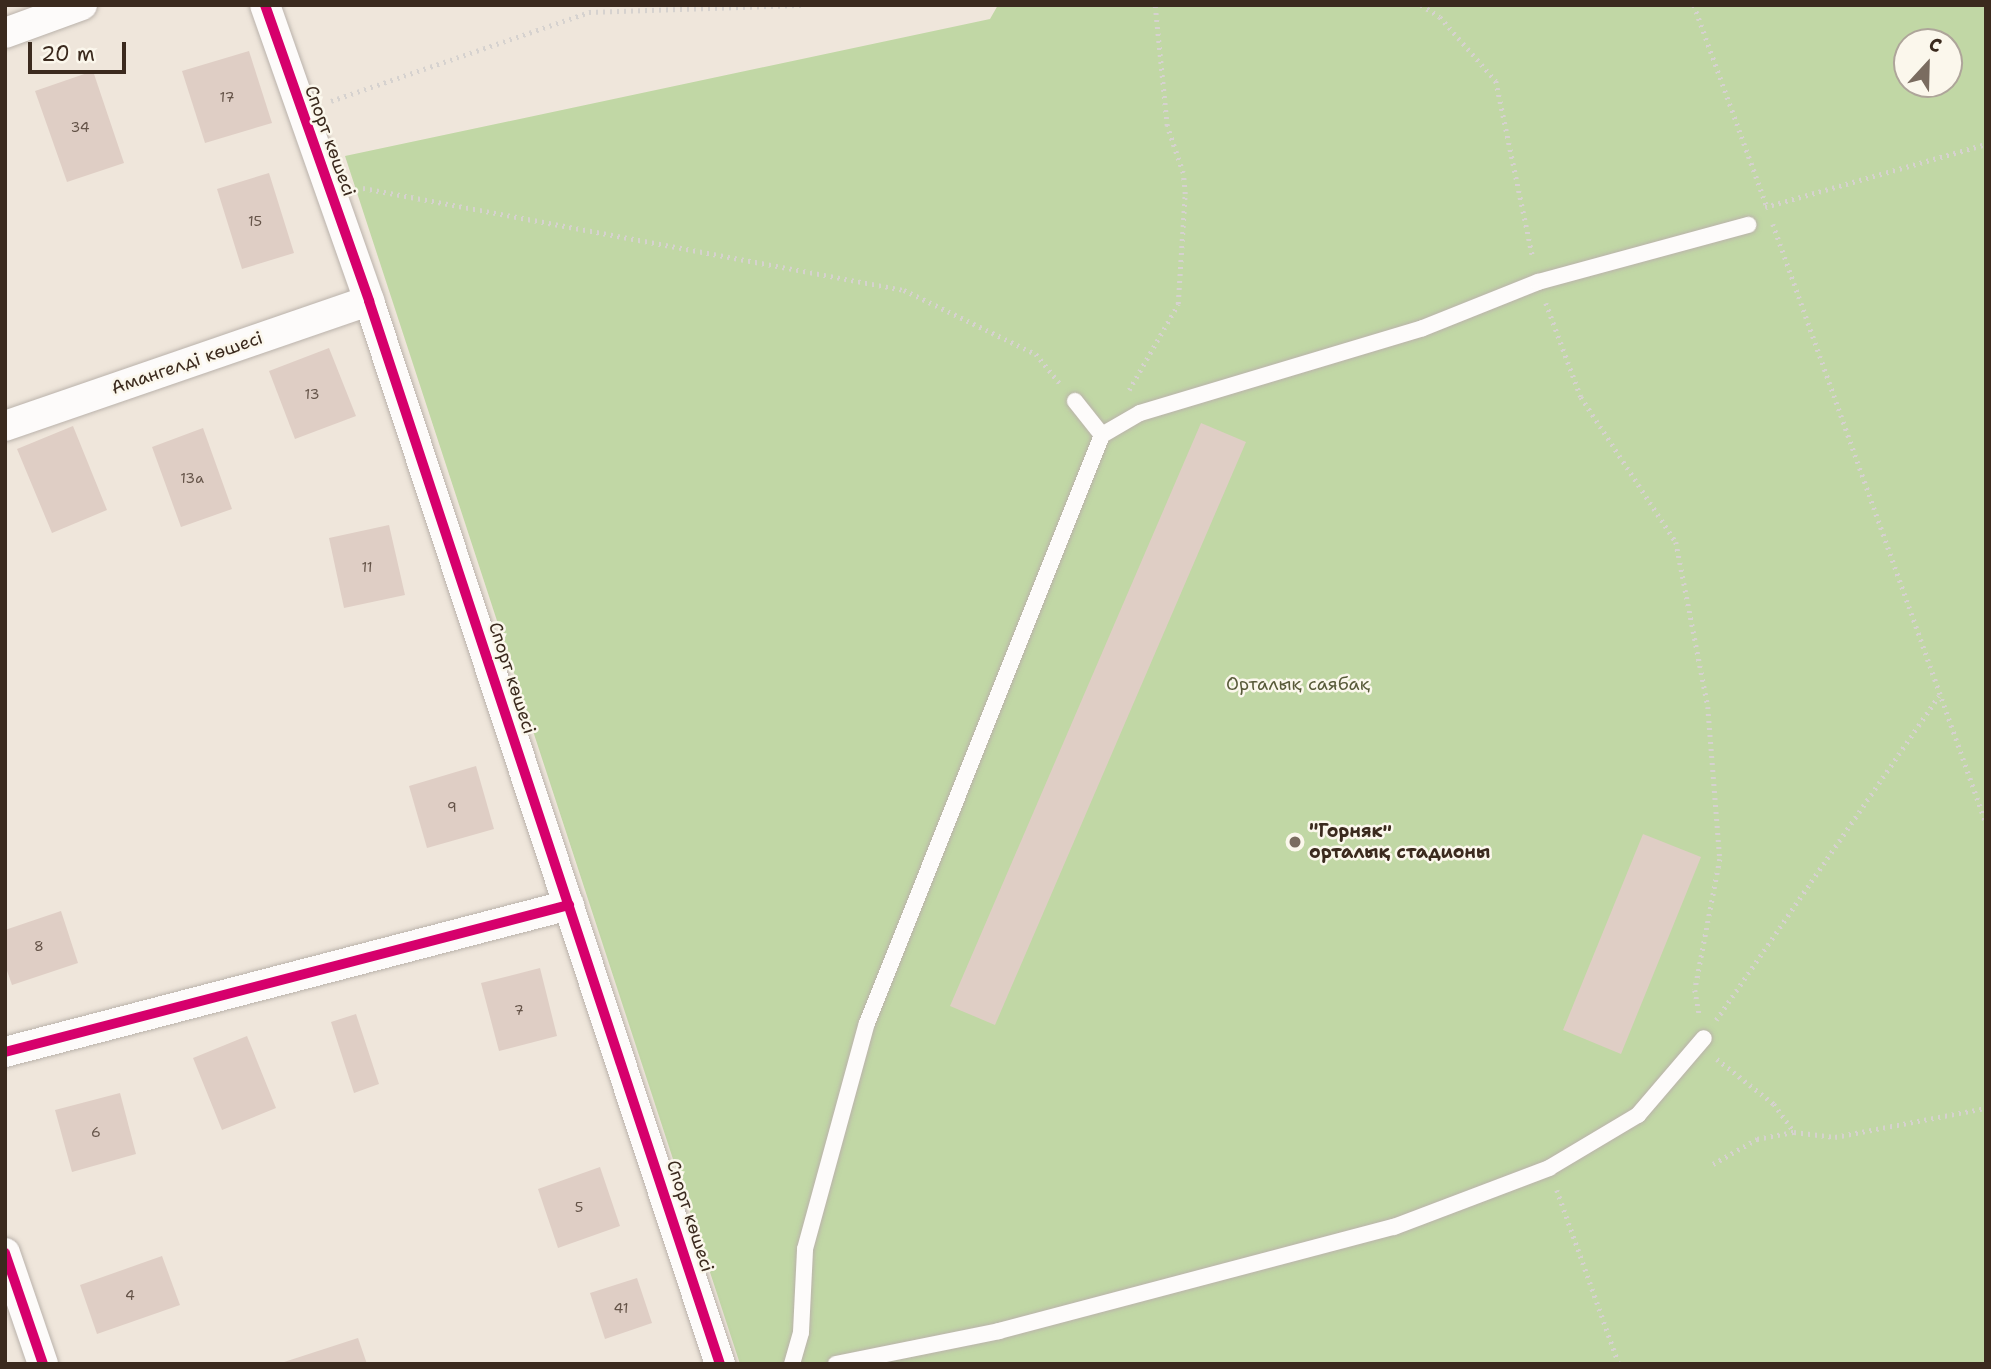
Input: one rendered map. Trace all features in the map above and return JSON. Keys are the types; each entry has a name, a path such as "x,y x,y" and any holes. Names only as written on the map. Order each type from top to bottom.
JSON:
{"street":[{"path":"5,33 37,13 82,5"},
{"name":"Спорт көшесі","path":"265,5 300,112 369,301 569,905 715,1362"},
{"name":"Амангелді көшесі","path":"5,426 369,301"},
{"path":"5,1052 569,905"},
{"path":"5,1253 43,1364"}],"lane":[{"path":"792,1364 802,1332 804,1249 867,1023 1102,435 1140,413 1423,328 1538,282 1748,225"},
{"path":"1075,401 1102,435"},
{"path":"836,1364 999,1331 1394,1227 1549,1168 1638,1115 1704,1038"}],"path":[{"path":"300,112 589,12 805,5"},
{"path":"1102,435 1178,304 1185,194 1183,173 1167,126 1155,5"},
{"path":"1421,5 1440,18 1496,81 1538,282 1581,397 1676,542 1708,707 1720,859 1695,990 1704,1038 1709,1053 1774,1104 1794,1132"},
{"path":"1694,5 1986,823"},
{"path":"1748,225 1767,205 1986,145"},
{"path":"325,181 904,290 1036,354 1075,401"},
{"path":"1704,1038 1940,695"},
{"path":"1713,1164 1757,1139 1794,1132 1835,1137 1986,1108"},
{"path":"1549,1168 1619,1364"}],"green space":[{"name":"Орталық саябақ","path":"998,5 1986,5 1986,1364 740,1364 345,156 990,19"}],"building":[{"path":"249,51 272,123 205,143 182,71"},
{"path":"93,71 124,163 67,182 35,91"},
{"path":"269,173 294,253 242,269 217,189"},
{"path":"329,348 356,416 295,439 269,371"},
{"path":"1201,423 1246,442 995,1025 950,1006"},
{"path":"73,426 107,510 52,533 17,449"},
{"path":"203,428 232,509 181,527 152,447"},
{"path":"389,525 405,595 344,608 329,538"},
{"path":"476,766 494,829 427,848 409,786"},
{"path":"1643,834 1701,857 1621,1054 1563,1030"},
{"path":"61,911 78,963 12,985 5,965 5,930"},
{"path":"540,968 557,1036 499,1051 481,983"},
{"path":"356,1014 379,1084 354,1093 331,1022"},
{"path":"247,1036 276,1108 222,1130 193,1058"},
{"path":"120,1093 136,1154 72,1172 55,1110"},
{"path":"600,1167 620,1226 558,1248 538,1189"},
{"path":"162,1256 180,1305 97,1334 80,1285"},
{"path":"637,1278 652,1323 605,1339 590,1293"},
{"path":"358,1338 367,1364 281,1364 281,1363"}],"cycle path":[{"path":"265,5 369,301 720,1364"},
{"path":"5,1052 569,905"},
{"path":"5,1253 43,1364"}],"place":[{"name":"\"Горняк\" орталық стадионы","path":"1295,842"}]}
